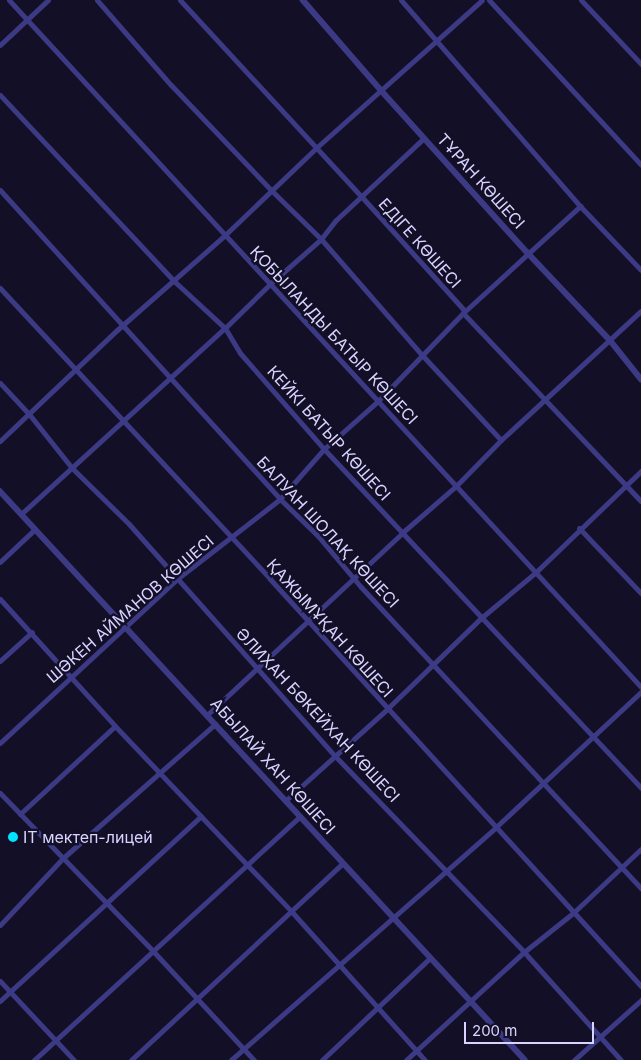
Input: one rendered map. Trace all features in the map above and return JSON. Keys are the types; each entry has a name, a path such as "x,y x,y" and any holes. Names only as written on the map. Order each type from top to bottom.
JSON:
{"street":[{"name":"ҚОБЫЛАНДЫ БАТЫР КӨШЕСІ","path":"10,0 641,687"},
{"path":"0,45 48,0"},
{"path":"97,0 171,85 271,190 321,239 422,355 501,440"},
{"name":"ЕДІГЕ КӨШЕСІ","path":"180,0 361,196 464,310 463,313 641,501"},
{"name":"ТҰРАН КӨШЕСІ","path":"303,0 424,138 610,340 641,379"},
{"path":"401,0 580,206 641,270"},
{"path":"0,441 124,325 225,235 316,148 482,0"},
{"path":"489,0 641,165"},
{"path":"581,0 641,64"},
{"name":"КЕЙКІ БАТЫР КӨШЕСІ","path":"0,95 174,281 225,328 240,354 324,449 641,788"},
{"path":"20,514 321,239 336,220 424,138"},
{"name":"БАЛУАН ШОЛАҚ КӨШЕСІ","path":"0,190 280,499 318,536 354,578 641,888"},
{"name":"ШӘКЕН АЙМАНОВ КӨШЕСІ","path":"0,743 70,676 127,628 177,579 280,499 324,449 378,401 463,313 527,252 580,206"},
{"name":"ҚАЖЫМҰҚАН КӨШЕСІ","path":"0,288 308,621 641,986"},
{"path":"207,714 403,532 456,486 501,440 547,400 641,310"},
{"name":"ӘЛИХАН БӨКЕЙХАН КӨШЕСІ","path":"0,384 29,414 72,468 129,524 336,757 447,870 622,1060"},
{"path":"285,801 336,757 481,618 536,572 579,528 641,470"},
{"name":"АБЫЛАЙ ХАН КӨШЕСІ","path":"0,491 207,714 342,864 525,1060"},
{"path":"579,528 641,593"},
{"path":"0,562 35,529"},
{"path":"0,599 32,632 115,726 380,1007 425,1060"},
{"path":"0,661 32,632"},
{"path":"231,1060 496,827 542,782 594,737 641,692"},
{"path":"0,925 63,858 215,724"},
{"path":"20,814 115,726"},
{"path":"0,793 153,951 254,1060"},
{"path":"0,1001 105,902 201,816"},
{"path":"34,1060 300,816"},
{"path":"406,1060 524,952 573,913 641,849"},
{"path":"131,1060 342,864"},
{"path":"322,1060 430,958"},
{"path":"0,981 74,1060"},
{"path":"574,1060 641,1000"}],"place":[{"name":"IT мектеп-лицей","path":"13,837"}]}
